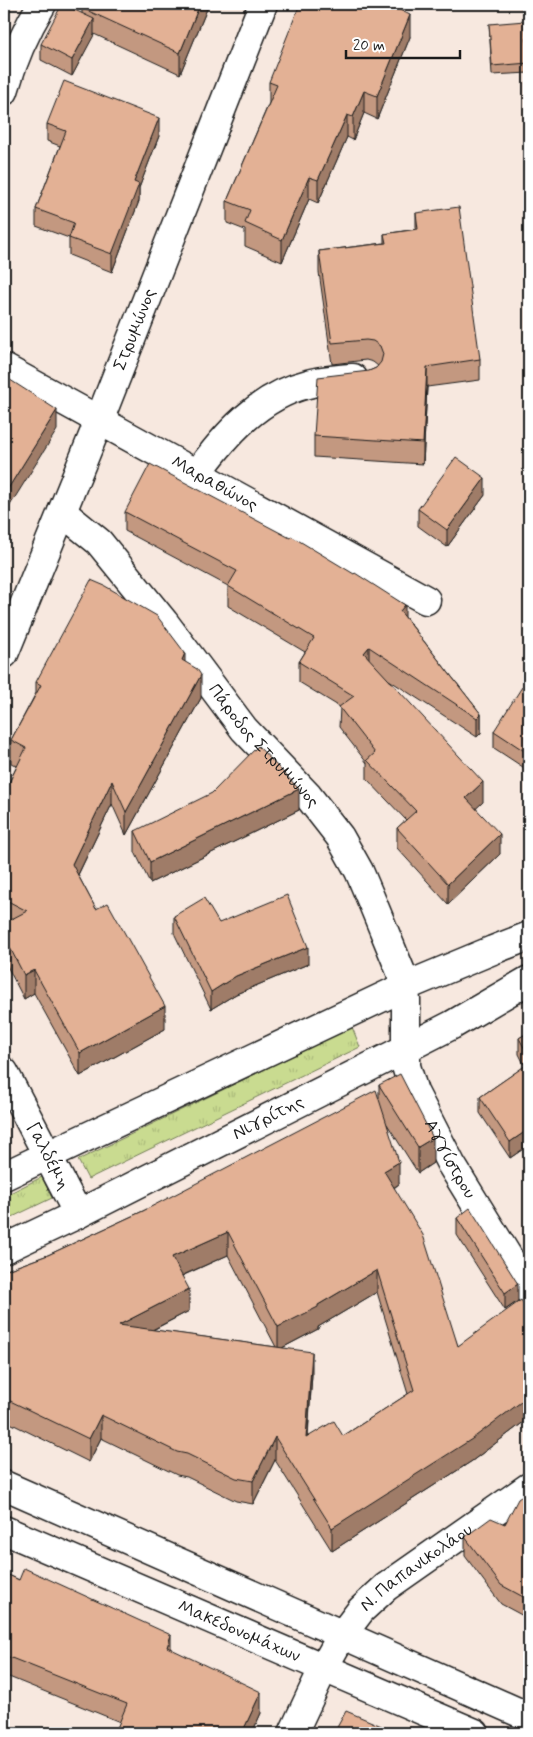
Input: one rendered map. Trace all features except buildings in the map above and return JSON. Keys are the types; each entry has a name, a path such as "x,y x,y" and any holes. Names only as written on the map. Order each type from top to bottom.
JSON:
{"street":[{"path":"4,91 21,41 42,4"},
{"name":"Στρυμώνος","path":"4,654 99,421 263,4"},
{"name":"Μαραθώνος","path":"5,364 99,421 426,600"},
{"path":"197,474 234,429 274,397 308,384 367,376"},
{"name":"Πάροδος Στρυμώνος","path":"62,512 99,542 170,629 249,735 308,796 331,824 350,854 370,896 400,972 404,987 406,1015"},
{"path":"4,1176 404,987 529,936"},
{"name":"Νιγρίτης","path":"4,1249 78,1214 405,1049 529,980"},
{"name":"Αγγίστρου","path":"406,1015 405,1049 409,1080 418,1103 451,1164 529,1291"},
{"name":"Γαλδέμη","path":"4,1072 78,1214"},
{"path":"4,1485 529,1717"},
{"name":"Ν. Παπανικολάου","path":"293,1733 324,1667 342,1635 361,1610 386,1587 529,1487"},
{"name":"Μακεδονομάχων","path":"4,1530 475,1733"}],"green space":[{"path":"352,1027 360,1047 88,1179 78,1160"},
{"path":"42,1177 52,1198 4,1221 4,1196"}]}
